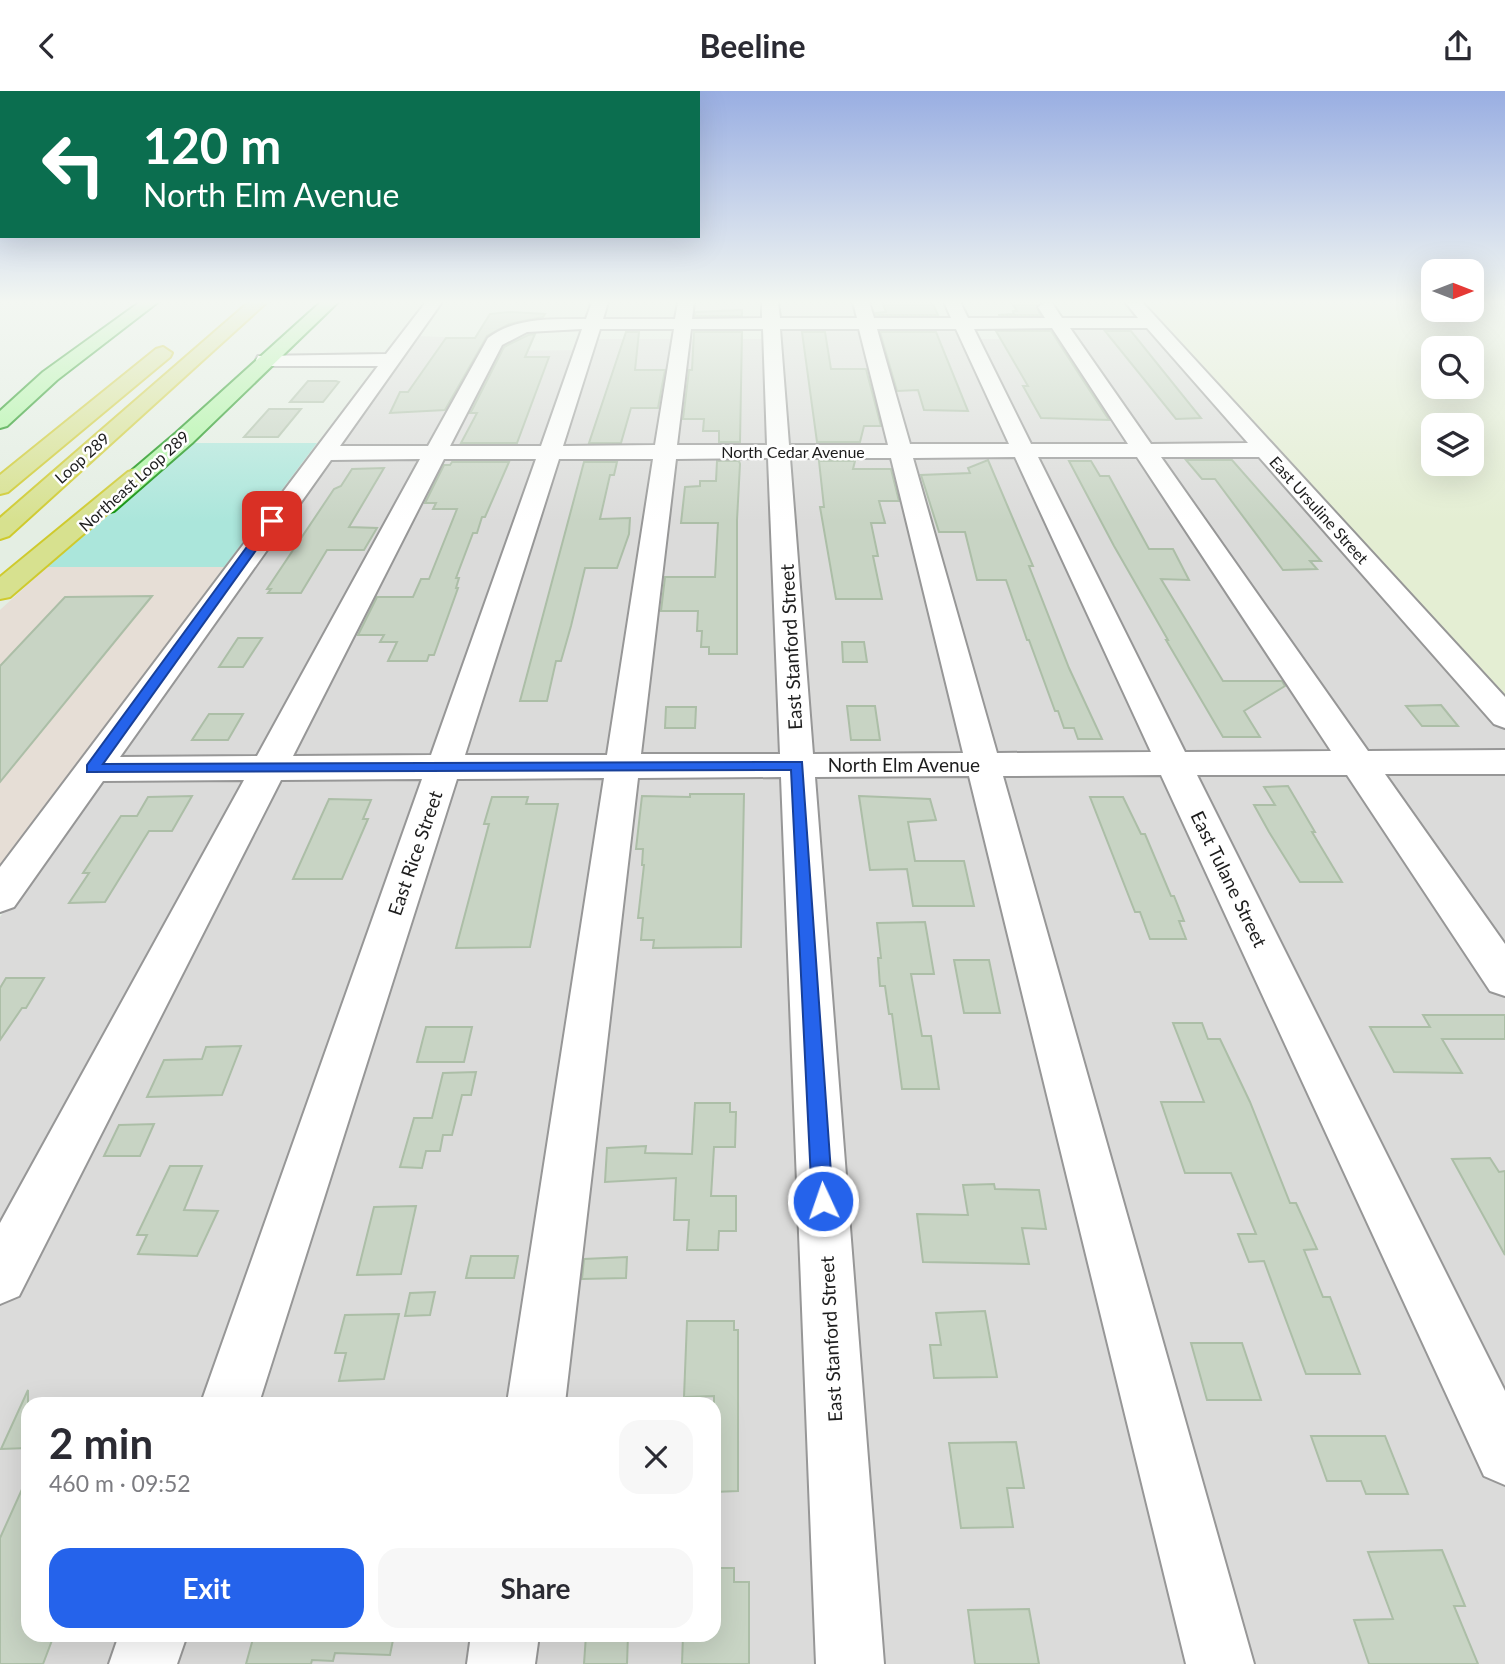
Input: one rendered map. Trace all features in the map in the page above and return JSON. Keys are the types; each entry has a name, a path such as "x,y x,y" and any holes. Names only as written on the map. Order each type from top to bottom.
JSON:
{"highway":[{"name":"Loop 289","path":"0,487 135,375"},
{"name":"Loop 289","path":"0,531 176,375"},
{"path":"0,591 136,477"}],"main road":[{"path":"0,422 51,375"},
{"name":"Northeast Loop 289","path":"0,603 136,477 184,438 249,375"}],"street":[{"path":"0,896 379,375"},
{"path":"0,1277 477,375"},
{"name":"East Rice Street","path":"232,1397 575,375"},
{"path":"537,1397 676,375"},
{"name":"East Stanford Street","path":"775,375 850,1664"},
{"path":"881,375 1220,1664"},
{"name":"East Tulane Street","path":"988,375 1505,1455"},
{"path":"1094,375 1505,978"},
{"name":"East Ursuline Street","path":"1198,375 1505,717"},
{"name":"North Cedar Avenue","path":"321,453 1266,450"},
{"name":"North Elm Avenue","path":"92,769 1505,762"},
{"path":"143,1664 151,1642"},
{"path":"501,1664 504,1642"}],"shaded area":[{"path":"389,375 1196,375 1505,725 1505,1664 0,1664 0,917"},
{"path":"1207,375 1421,375 1421,399 1484,399 1484,375 1505,375 1505,702"},
{"path":"192,443 317,443 224,567 47,567"},
{"path":"47,567 224,567 0,868 0,610"}],"building":[{"path":"420,375 465,375 445,410 390,413 400,392 408,392"},
{"path":"489,375 542,375 517,443 461,443 477,413 470,413"},
{"path":"612,375 664,375 658,408 631,408 621,443 589,443"},
{"path":"688,375 741,375 740,442 719,442 719,431 703,431 704,419 683,419"},
{"path":"808,375 868,375 881,426 864,426 860,442 817,442"},
{"path":"893,375 954,375 968,411 924,410 918,390 897,391"},
{"path":"1022,375 1080,375 1109,420 1041,418 1023,386 1028,386"},
{"path":"1141,375 1167,375 1201,418 1176,419"},
{"path":"308,381 339,382 323,402 290,402"},
{"path":"269,409 301,409 278,437 244,437"},
{"path":"988,460 1033,566 1029,566 1069,668 1102,739 1078,739 1074,728 1064,728 1027,640 1006,580 977,580 965,532 939,532 921,475 970,473 968,468"},
{"path":"1186,460 1232,460 1321,561 1310,561 1317,569 1283,570 1215,479 1202,479"},
{"path":"717,461 739,461 740,464 737,520 737,654 709,654 709,647 701,647 702,631 697,631 698,611 661,611 665,577 715,577 718,523 681,523 685,487 700,486 700,481 716,481"},
{"path":"819,461 855,461 853,469 891,469 899,501 879,501 885,523 871,523 878,556 873,556 882,599 836,599 820,507 824,507"},
{"path":"1069,461 1091,461 1100,476 1109,476 1149,549 1173,549 1189,580 1161,579 1223,681 1282,681 1285,686 1244,711 1260,737 1223,737 1166,640"},
{"path":"452,462 509,462 477,533 473,533 456,578 459,578 458,588 434,655 429,655 427,661 388,661 397,642 380,642 384,635 358,635 377,597 413,597 421,579 429,579 457,509 433,509 436,503 425,503 444,465 450,465"},
{"path":"584,462 617,462 614,475 610,475 600,519 630,518 629,534 617,568 585,568 561,661 556,661 547,701 520,701"},
{"path":"384,468 349,527 377,528 364,550 327,550 301,593 268,593 271,589 267,589 334,489 341,486 352,469"},
{"path":"152,596 0,782 0,666 65,597"},
{"path":"238,638 262,638 243,667 219,667"},
{"path":"842,642 864,642 867,662 843,662"},
{"path":"1441,705 1458,726 1422,726 1406,706"},
{"path":"847,706 875,706 880,740 851,740"},
{"path":"666,707 696,707 695,728 665,728"},
{"path":"209,714 243,714 228,740 192,740"},
{"path":"1288,786 1342,882 1300,882 1269,832 1254,805 1275,805 1264,787"},
{"path":"690,794 744,794 741,947 653,948 654,940 641,940 643,918 638,918 644,865 643,849 636,849 642,796 690,797"},
{"path":"192,796 172,831 149,831 105,902 69,903 89,873 83,873 121,816 137,816 148,797"},
{"path":"859,796 930,799 936,820 908,822 915,861 964,861 974,906 913,906 907,869 870,870"},
{"path":"492,797 528,797 526,804 558,804 530,947 456,948 489,824 484,824"},
{"path":"1090,797 1123,797 1141,834 1145,834 1171,896 1174,896 1184,921 1179,921 1186,939 1150,939 1140,912 1135,912"},
{"path":"329,799 371,800 363,819 368,819 342,879 293,879"},
{"path":"925,922 934,974 911,974 922,1036 931,1036 939,1089 902,1089 892,1014 889,1014 885,986 880,986 878,958 881,958 877,923"},
{"path":"954,960 989,960 1000,1013 964,1013"},
{"path":"6,978 44,978 26,1008 22,1008 0,1040 0,988"},
{"path":"1423,1015 1505,1015 1505,1039 1442,1039 1462,1073 1394,1072 1370,1027 1430,1027"},
{"path":"1173,1023 1202,1023 1208,1039 1220,1039 1250,1102 1290,1203 1296,1203 1317,1249 1304,1250 1323,1297 1330,1297 1360,1374 1306,1374 1264,1261 1249,1262 1238,1234 1256,1234 1231,1173 1185,1173 1161,1102 1204,1102"},
{"path":"426,1027 472,1027 464,1062 417,1062"},
{"path":"241,1046 222,1095 147,1097 164,1060 202,1059 206,1047"},
{"path":"476,1072 471,1095 462,1095 452,1135 443,1135 440,1151 426,1151 422,1168 400,1167 414,1118 432,1118 443,1073"},
{"path":"695,1103 730,1103 730,1112 736,1112 735,1147 714,1147 711,1196 736,1196 736,1231 719,1231 718,1250 687,1250 689,1220 674,1220 676,1178 605,1182 607,1148 646,1146 645,1153 692,1154"},
{"path":"154,1124 140,1156 104,1156 119,1125"},
{"path":"1490,1158 1499,1172 1505,1171 1505,1255 1452,1159"},
{"path":"170,1166 202,1166 184,1210 218,1211 197,1256 138,1254 147,1235 137,1235"},
{"path":"994,1184 995,1189 1039,1190 1046,1229 1022,1228 1029,1264 923,1262 917,1214 968,1215 963,1185"},
{"path":"416,1206 401,1274 357,1275 374,1207"},
{"path":"471,1256 518,1256 514,1278 466,1278"},
{"path":"627,1257 626,1278 582,1279 584,1259"},
{"path":"435,1292 430,1315 405,1316 410,1293"},
{"path":"985,1311 997,1377 934,1378 930,1345 941,1345 936,1313"},
{"path":"399,1314 384,1379 339,1381 346,1353 335,1353 345,1315"},
{"path":"687,1321 734,1321 734,1330 738,1330 738,1491 721,1492 721,1397 684,1397"},
{"path":"1191,1343 1242,1343 1261,1400 1207,1400"},
{"path":"21,1405 21,1448 1,1449"},
{"path":"1311,1436 1385,1436 1408,1494 1366,1494 1361,1481 1327,1481"},
{"path":"1016,1442 1024,1488 1007,1488 1013,1527 961,1528 949,1443"},
{"path":"21,1492 21,1642 51,1642 43,1664 0,1664 0,1538"},
{"path":"1442,1550 1465,1606 1454,1606 1478,1664 1369,1664 1354,1620 1393,1619 1368,1552"},
{"path":"721,1568 734,1568 734,1582 749,1582 749,1664 682,1664 683,1642 721,1642"},
{"path":"1029,1609 1039,1664 975,1664 968,1610"},
{"path":"252,1642 393,1642 390,1655 335,1653 333,1661 312,1660 311,1664 246,1664"},
{"path":"586,1642 628,1642 627,1664 584,1664"}],"route":[{"path":"272,521 92,769 797,765 823,1201"}]}
